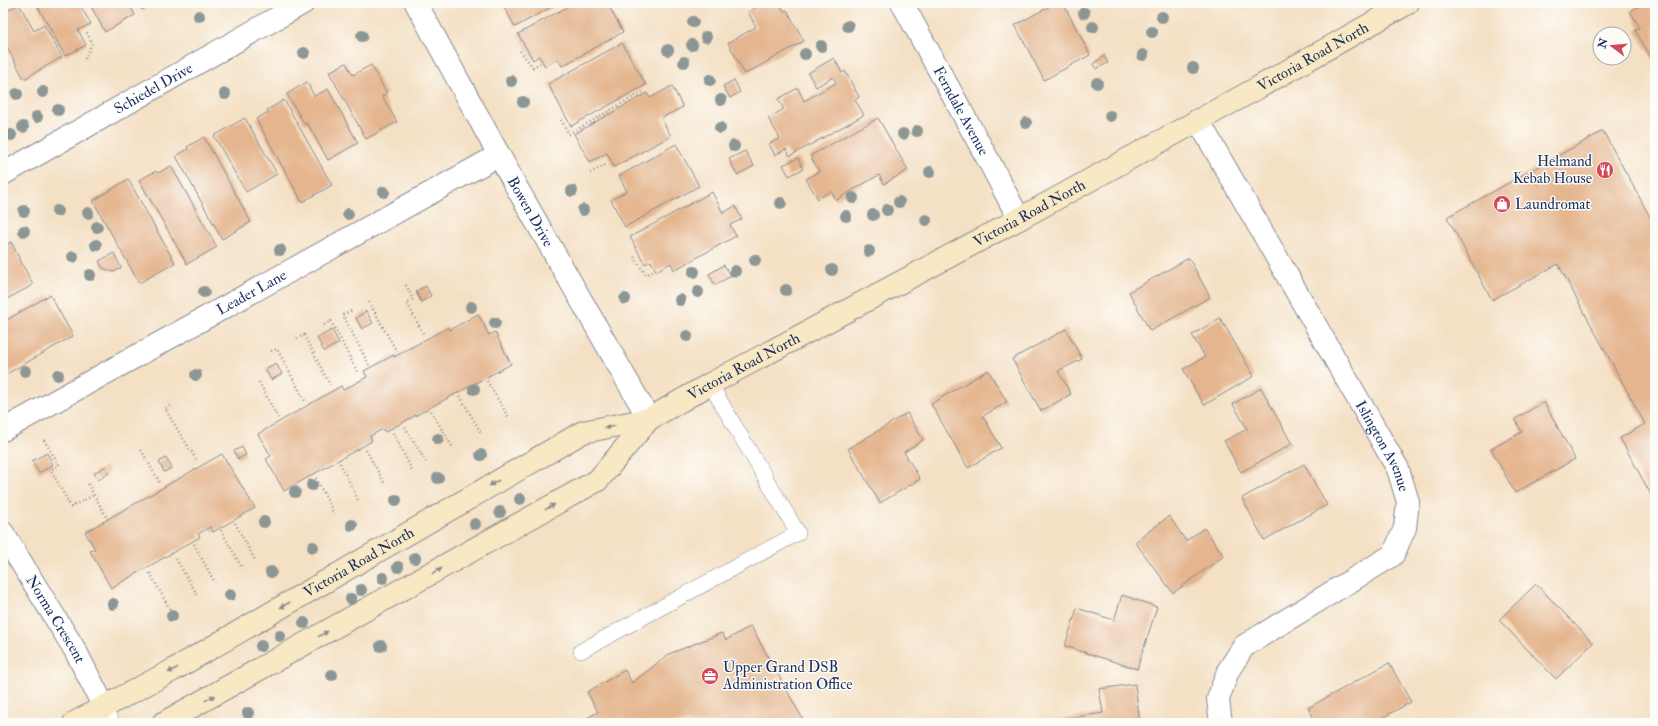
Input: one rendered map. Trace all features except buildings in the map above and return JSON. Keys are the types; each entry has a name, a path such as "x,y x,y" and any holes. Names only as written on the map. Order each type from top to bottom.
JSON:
{"main road":[{"name":"Victoria Road North","path":"74,723 108,715 173,670 583,432 648,420 710,384 1018,219 1408,3"},
{"name":"Victoria Road North","path":"163,723 598,480 648,420"}],"street":[{"name":"Schiedel Drive","path":"3,174 303,3"},
{"name":"Bowen Drive","path":"416,3 499,155 648,420"},
{"name":"Ferndale Avenue","path":"902,3 991,165 1018,219"},
{"name":"Islington Avenue","path":"1198,120 1398,469 1408,502 1405,528 1393,555 1244,646 1228,671 1218,699 1221,723"},
{"name":"Leader Lane","path":"3,430 499,155"},
{"name":"Norma Crescent","path":"3,534 75,650 108,715"}],"lane":[{"path":"581,651 798,533 710,384"}],"path":[{"path":"85,59 92,43 86,31"},
{"path":"520,51 533,67 540,63"},
{"path":"561,120 569,134 644,91"},
{"path":"590,173 607,164"},
{"path":"634,256 646,275 653,271"},
{"path":"406,285 413,299 407,302 424,335"},
{"path":"369,302 397,352"},
{"path":"351,311 343,315 369,365"},
{"path":"324,325 331,321 358,373"},
{"path":"297,339 304,335 330,384"},
{"path":"272,351 277,349 305,401"},
{"path":"487,381 508,418"},
{"path":"259,382 278,418"},
{"path":"460,396 481,433"},
{"path":"170,406 165,409 196,461"},
{"path":"431,411 453,448"},
{"path":"30,415 59,465 51,470 71,507 94,495"},
{"path":"405,427 426,462"},
{"path":"393,433 412,470"},
{"path":"141,450 160,483"},
{"path":"366,450 385,484"},
{"path":"340,463 358,500"},
{"path":"316,478 334,514"},
{"path":"88,484 108,520"},
{"path":"235,523 255,560"},
{"path":"221,530 242,568"},
{"path":"194,544 214,583"},
{"path":"176,559 198,596"},
{"path":"150,573 171,612"}],"place":[{"name":"Helmand Kebab House","path":"1605,170"},
{"name":"Laundromat","path":"1502,204"},
{"name":"Upper Grand DSB Administration Office","path":"710,676"}]}
